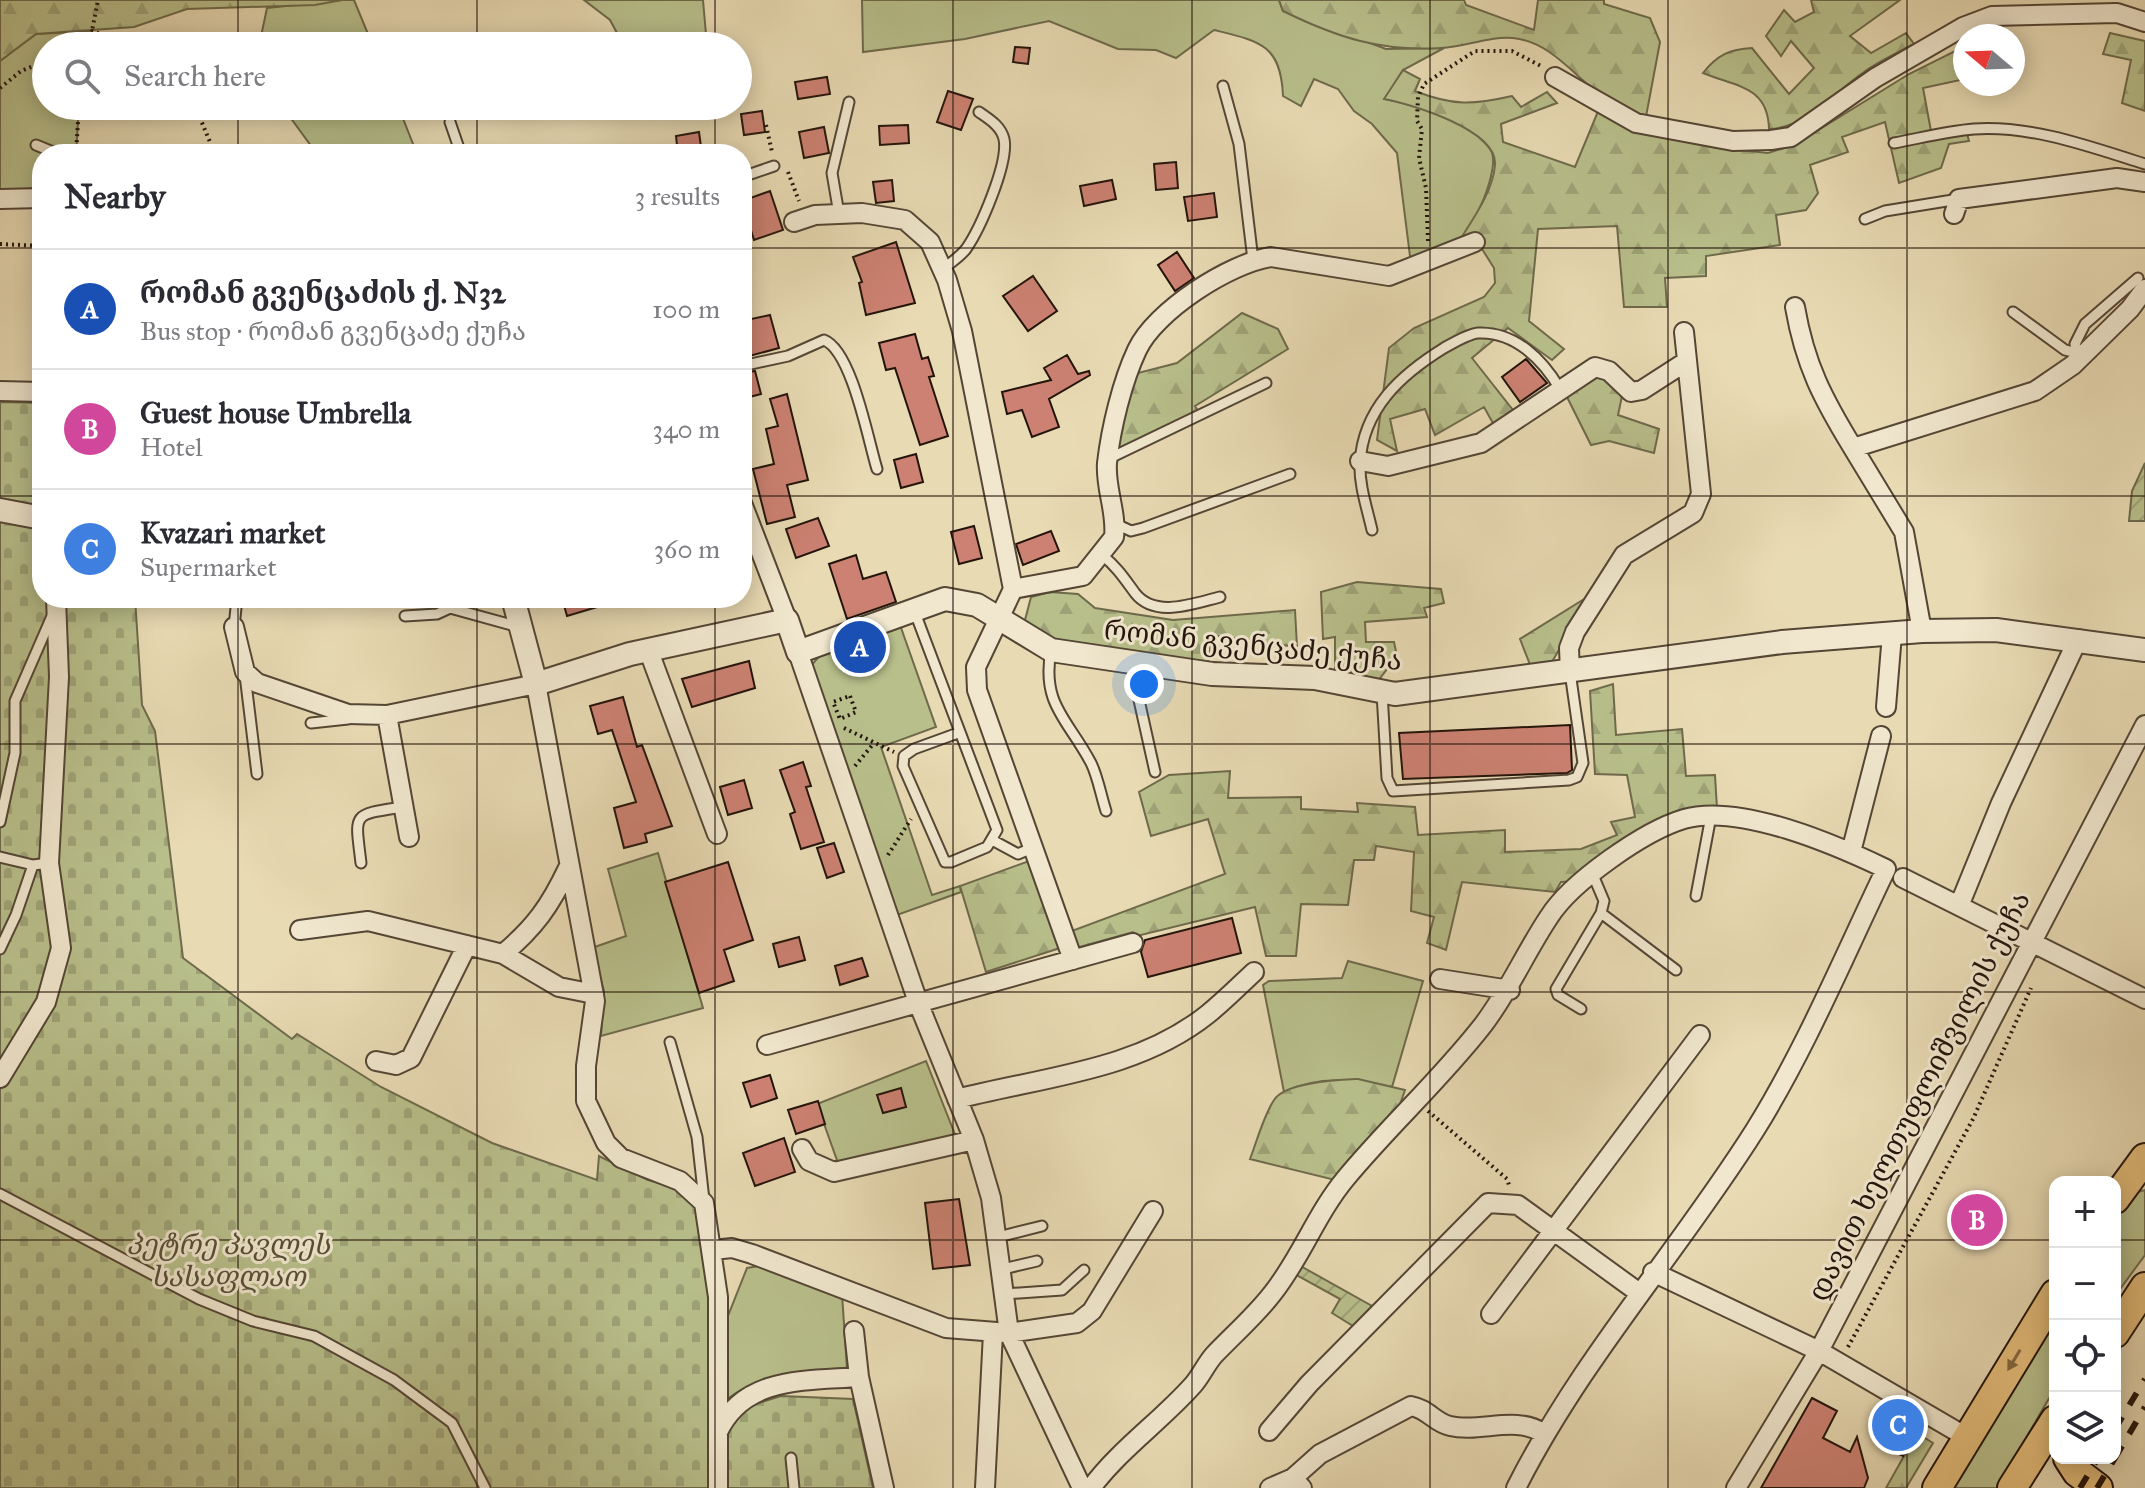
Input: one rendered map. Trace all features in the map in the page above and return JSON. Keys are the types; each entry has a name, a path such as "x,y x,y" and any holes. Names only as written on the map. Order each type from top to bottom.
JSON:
{"main road":[{"path":"2127,1189 2145,1158"},
{"path":"2121,1324 2145,1287"},
{"path":"1937,1488 2049,1304"},
{"path":"2012,1488 2049,1429"},
{"path":"2072,1464 2077,1472 2098,1488"}],"street":[{"path":"1555,77 1636,123 1733,141 1791,137 1875,78 1963,27 1992,16 2117,13 2145,22"},
{"path":"1957,206 2117,178 2145,182"},
{"path":"0,199 32,198"},
{"path":"794,222 815,215 839,214 888,215 905,220 930,242 943,269 962,331 1013,589 976,667 977,690 1073,960"},
{"path":"1013,589 1083,576 1114,537 1116,524 1108,459 1138,348 1169,312 1237,265 1253,260 1271,257 1389,276 1475,242"},
{"path":"1853,448 2035,391 2130,309 2141,284"},
{"path":"1795,307 1802,351 1819,393 1904,532 1922,631"},
{"path":"1570,672 1569,648 1575,632 1624,555 1696,510 1701,494 1684,332"},
{"path":"1360,461 1388,466 1470,448 1586,372 1602,366 1625,390 1642,390 1687,361"},
{"path":"0,391 32,392"},
{"path":"0,510 32,516"},
{"path":"752,547 827,709 843,782 919,1005 974,1140 991,1198 1005,1294 985,1488"},
{"name":"რომან გვენცაძე ქუჩა","path":"798,652 945,599 977,605 1051,650 1212,674 1315,678 1382,693 1570,672 1782,642 1922,631 1996,630 2145,650"},
{"path":"0,1078 46,1002 61,948 41,864 59,677 56,608"},
{"path":"516,608 536,684 594,994 586,1101 594,1123 621,1158 680,1181 704,1203 718,1297 718,1488"},
{"path":"234,627 245,672 257,683 364,717 536,684 648,649 787,620"},
{"path":"1886,707 1892,634"},
{"path":"1959,906 2001,803 2078,639"},
{"path":"648,649 717,834"},
{"path":"387,715 409,837"},
{"name":"დავით ხელთუფლიშვილის ქუჩა","path":"1736,1488 1819,1351 2145,725"},
{"path":"1851,852 1881,736"},
{"path":"1091,1488 1195,1383 1211,1358 1271,1296 1298,1260 1316,1218 1331,1198 1414,1100 1473,1038 1510,990 1549,916 1565,897 1593,875 1653,831 1686,818 1711,816 1756,823 1851,852 1886,869 1783,1082 1753,1132 1638,1292 1543,1433 1516,1488"},
{"path":"503,954 533,928 555,897 568,868"},
{"path":"1903,878 2145,999"},
{"path":"300,930 352,920 368,921 503,954 559,987 594,994"},
{"path":"767,1045 1133,943"},
{"path":"376,1061 396,1065 411,1058 467,945"},
{"path":"957,1099 1087,1071 1127,1058 1165,1041 1207,1015 1254,972"},
{"path":"1440,979 1510,990"},
{"path":"1491,1314 1551,1229 1700,1035"},
{"path":"802,1149 809,1161 834,1172 974,1140"},
{"path":"1269,1431 1309,1384 1488,1203 1518,1205 1638,1292"},
{"path":"713,1250 732,1248 752,1254 946,1328 1001,1333 1077,1323 1092,1311 1153,1211"},
{"path":"1653,1272 1819,1351 1968,1438"},
{"path":"854,1331 859,1377 884,1488"},
{"path":"1001,1333 1082,1488"},
{"path":"716,1436 739,1400 762,1388 859,1377"},
{"path":"1270,1488 1297,1483 1320,1454 1411,1406 1423,1408 1445,1425 1523,1425 1543,1433"}],"lane":[{"path":"1223,86 1231,104 1239,144 1253,260"},
{"path":"839,214 832,173 849,102"},
{"path":"943,269 965,252 981,222 1003,158 1004,138 996,124 979,112"},
{"path":"450,122 458,144"},
{"path":"1894,143 1974,129 2004,130 2073,141 2145,164"},
{"path":"752,174 774,166"},
{"path":"1865,219 1885,211 1957,206"},
{"path":"2013,312 2065,350 2079,356"},
{"path":"1372,530 1360,461 1369,427 1383,399 1406,372 1476,333 1506,338 1526,347 1550,371 1560,389"},
{"path":"752,364 788,356 824,340 834,344 845,362 877,469"},
{"path":"1108,459 1266,383"},
{"path":"1116,524 1131,531 1143,528 1290,474"},
{"path":"1102,555 1122,572 1137,596 1152,605 1176,608 1220,597"},
{"path":"0,822 15,753 15,701 54,608"},
{"path":"234,627 236,608"},
{"path":"405,616 437,614 450,608 521,628"},
{"path":"914,610 997,830 994,841 945,862 903,766 904,756 914,749 958,733"},
{"path":"1051,650 1046,676 1049,692 1092,765 1106,811"},
{"path":"1131,664 1155,772"},
{"path":"245,672 257,774"},
{"path":"1382,693 1387,778 1393,791 1569,780 1577,777 1583,763 1570,672"},
{"path":"311,723 364,717"},
{"path":"361,863 356,824 359,818 365,813 403,807"},
{"path":"1696,896 1711,816"},
{"path":"994,841 1018,854 1032,848"},
{"path":"0,857 41,864 0,949"},
{"path":"1581,1009 1558,995 1556,989 1601,913 1604,901 1593,875"},
{"path":"1601,913 1676,970"},
{"path":"670,1042 697,1137 704,1203"},
{"path":"0,1194 199,1299 253,1321 314,1336 394,1380 452,1423 485,1488"},
{"path":"998,1237 1042,1226"},
{"path":"1003,1269 1037,1261"},
{"path":"1005,1294 1062,1290 1084,1270"},
{"path":"791,1458 794,1488"}],"path":[{"path":"92,31 98,0"},
{"path":"1431,259 1419,158 1422,129 1417,121 1418,97 1424,84 1475,51 1512,51 1528,57 1555,77"},
{"path":"0,88 21,71 32,67"},
{"path":"77,144 78,120"},
{"path":"201,120 211,144"},
{"path":"766,125 774,166 787,170 801,206 815,215"},
{"path":"0,244 32,246"},
{"path":"850,696 856,712 840,719 827,709 850,696"},
{"path":"827,709 874,743 904,756"},
{"path":"843,782 874,743"},
{"path":"876,878 907,822 923,812"},
{"path":"1839,1363 1973,1119 2048,950"},
{"path":"1414,1100 1507,1179 1511,1184 1508,1203"}],"green space":[{"path":"0,0 342,0 315,5 187,9 134,27 32,32 32,37 0,61"},
{"path":"354,0 367,32 262,32 267,8"},
{"path":"584,0 703,0 706,32 616,32 610,20"},
{"path":"862,0 1279,0 1283,11 1386,49 1444,48 1403,70 1385,99 1442,115 1481,139 1493,157 1489,183 1477,213 1457,244 1411,264 1397,153 1372,124 1354,111 1338,89 1314,79 1301,106 1283,96 1278,65 1265,48 1255,42 1214,30 1176,58 1156,50 1118,49 1049,21 965,39 863,52"},
{"path":"1279,0 1464,0 1466,5 1534,30 1538,0 1604,0 1604,4 1650,18 1660,42 1645,122 1608,101 1552,54 1527,41 1504,38 1419,49 1379,45 1340,35 1283,11"},
{"path":"1811,0 1900,0 1850,36 1871,53 1906,33 1914,44 1870,68 1808,116 1783,127 1769,129 1763,104 1757,96 1703,73 1724,54 1752,48 1789,94 1814,68 1791,41 1781,56 1766,36 1784,10 1795,22 1814,12"},
{"path":"2110,33 2145,41 2145,111 2122,103 2131,60 2103,54"},
{"path":"32,37 32,120 78,120 77,144 32,144 32,203 0,205 0,61"},
{"path":"1953,52 1953,82 1923,88 1931,131 1965,126 1969,141 1949,144 1941,168 1899,183 1885,122 1842,137 1848,152 1810,165 1818,193 1806,210 1776,215 1780,245 1706,256 1706,276 1665,278 1667,307 1624,307 1617,226 1538,229 1529,321 1564,349 1552,360 1508,328 1472,358 1516,414 1494,425 1484,407 1435,435 1425,409 1390,419 1397,451 1377,440 1389,348 1414,328 1484,297 1495,283 1494,268 1482,249 1464,251 1458,243 1490,185 1495,165 1492,152 1483,141 1451,121 1384,99 1403,70 1420,79 1415,91 1452,102 1512,96 1521,107 1547,92 1557,103 1501,124 1503,142 1575,167 1599,109 1646,133 1717,148 1768,153 1794,145 1909,74"},
{"path":"292,120 404,120 413,144 310,144"},
{"path":"1242,313 1278,329 1288,349 1195,406 1198,411 1114,453 1134,374 1177,363"},
{"path":"1597,371 1622,396 1618,415 1659,429 1654,453 1609,441 1591,445 1565,393"},
{"name":"პეტრე პავლეს სასაფლაო","path":"0,402 32,403 32,608 136,608 142,705 155,731 183,958 292,1039 297,1034 381,1087 492,1143 597,1180 599,1156 648,1180 684,1190 698,1212 710,1295 712,1488 0,1488"},
{"path":"2145,463 2145,521 2129,521 2132,491"},
{"path":"1357,582 1441,589 1444,603 1424,608 1427,617 1365,622 1366,642 1394,642 1397,656 1374,686 1335,676 1335,637 1323,639 1321,592"},
{"path":"1050,592 1078,594 1095,608 1173,620 1295,610 1297,647 1211,635 1208,667 1048,641 1025,620 1031,597"},
{"path":"1589,596 1552,662 1534,675 1520,639"},
{"path":"899,622 936,727 881,747 932,895 960,886 961,892 897,915 811,666 824,650"},
{"path":"1613,684 1616,735 1682,729 1686,776 1715,775 1717,809 1698,810 1661,823 1579,881 1561,882 1555,892 1462,882 1446,950 1427,943 1434,917 1411,911 1414,852 1376,846 1374,860 1354,860 1348,905 1301,904 1296,956 1266,956 1255,907 1137,936 1133,932 1076,948 1069,932 1225,874 1208,819 1151,836 1139,792 1169,775 1230,771 1228,798 1301,797 1301,809 1358,812 1357,803 1415,807 1418,835 1505,830 1505,852 1581,849 1617,835 1611,822 1635,817 1627,775 1595,774 1590,691"},
{"path":"658,853 703,1008 601,1036 604,991 592,948 626,936 608,869"},
{"path":"1032,860 1063,947 986,972 960,886"},
{"path":"1348,961 1423,981 1392,1087 1338,1080 1310,1083 1284,1092 1263,985 1269,981 1342,978"},
{"path":"926,1061 956,1137 838,1163 817,1104"},
{"path":"1358,1079 1405,1090 1396,1116 1339,1181 1250,1159 1267,1114 1280,1094 1313,1083"},
{"path":"2145,1190 2145,1255 2121,1288 2121,1209 2131,1196"},
{"path":"1297,1264 1372,1306 1353,1326 1332,1313 1340,1299 1293,1273"},
{"path":"759,1266 842,1294 847,1368 768,1379 726,1400 724,1326 747,1268"},
{"path":"2049,1325 2049,1398 1997,1488 1948,1488"},
{"path":"781,1396 853,1399 873,1488 728,1488 727,1435 737,1410"},
{"path":"1917,1433 1933,1443 1906,1488 1886,1488"}],"building":[{"path":"1015,47 1030,48 1028,64 1013,62"},
{"path":"827,77 830,94 798,99 795,82"},
{"path":"948,91 973,99 961,130 937,122"},
{"path":"762,111 765,132 744,135 742,120 752,120 752,112"},
{"path":"908,125 909,143 880,145 879,126"},
{"path":"824,127 829,153 804,158 799,132"},
{"path":"699,132 701,144 677,144 676,136"},
{"path":"1176,162 1178,188 1156,190 1154,164"},
{"path":"892,180 894,201 876,203 873,182"},
{"path":"1112,180 1116,199 1084,206 1080,186"},
{"path":"770,191 783,230 754,240 752,197"},
{"path":"1214,193 1217,217 1188,221 1184,197"},
{"path":"896,242 915,303 866,315 859,283 862,282 853,257"},
{"path":"1177,252 1194,278 1175,291 1158,265"},
{"path":"1033,276 1057,311 1028,331 1003,296"},
{"path":"770,315 779,348 752,355 752,319"},
{"path":"915,334 922,359 928,357 934,376 929,377 948,436 920,445 895,368 886,370 879,343"},
{"path":"1067,355 1078,374 1089,371 1090,375 1049,399 1059,427 1032,437 1022,410 1007,414 1002,392 1051,380 1044,368"},
{"path":"1526,359 1547,383 1520,402 1502,377"},
{"path":"752,371 755,371 761,394 752,396"},
{"path":"787,394 808,480 787,485 795,517 767,524 753,469 774,464 766,429 778,426 770,399"},
{"path":"916,454 923,482 901,488 894,460"},
{"path":"818,518 829,546 796,558 786,529"},
{"path":"974,526 982,558 959,564 951,532"},
{"path":"1051,531 1059,551 1023,565 1016,544"},
{"path":"856,555 863,579 886,572 896,602 847,619 829,564"},
{"path":"565,608 594,608 567,616"},
{"path":"749,661 755,688 692,707 682,679"},
{"path":"623,697 637,747 642,745 672,826 645,834 647,842 624,848 614,808 636,802 612,730 598,734 590,706"},
{"path":"1570,725 1572,770 1567,773 1403,779 1399,733"},
{"path":"803,762 811,786 806,787 824,842 801,849 790,814 795,812 780,770"},
{"path":"744,780 752,808 728,815 720,787"},
{"path":"834,843 844,872 827,878 817,848"},
{"path":"728,862 753,940 724,950 734,981 699,993 665,882"},
{"path":"1232,918 1241,953 1148,977 1141,952 1145,940"},
{"path":"799,937 805,960 779,967 773,944"},
{"path":"862,958 868,976 840,985 835,966"},
{"path":"770,1075 777,1098 751,1107 743,1083"},
{"path":"901,1088 906,1107 883,1113 877,1095"},
{"path":"818,1101 825,1124 796,1134 788,1110"},
{"path":"784,1138 795,1172 755,1186 743,1153"},
{"path":"959,1199 970,1265 933,1269 925,1203"},
{"path":"1812,1398 1837,1411 1823,1438 1850,1452 1857,1437 1868,1478 1864,1488 1761,1488"},
{"path":"1889,1419 1914,1431 1903,1456 1878,1444"}],"railway":[{"path":"2121,1419 2145,1379"},
{"path":"2121,1448 2145,1407"},
{"path":"2080,1488 2094,1464"},
{"path":"2097,1488 2111,1464"}],"place":[{"name":"რომან გვენცაძის ქ. N32","path":"860,647"},
{"name":"Guest house Umbrella","path":"1977,1220"},
{"name":"Kvazari market","path":"1898,1425"}]}
